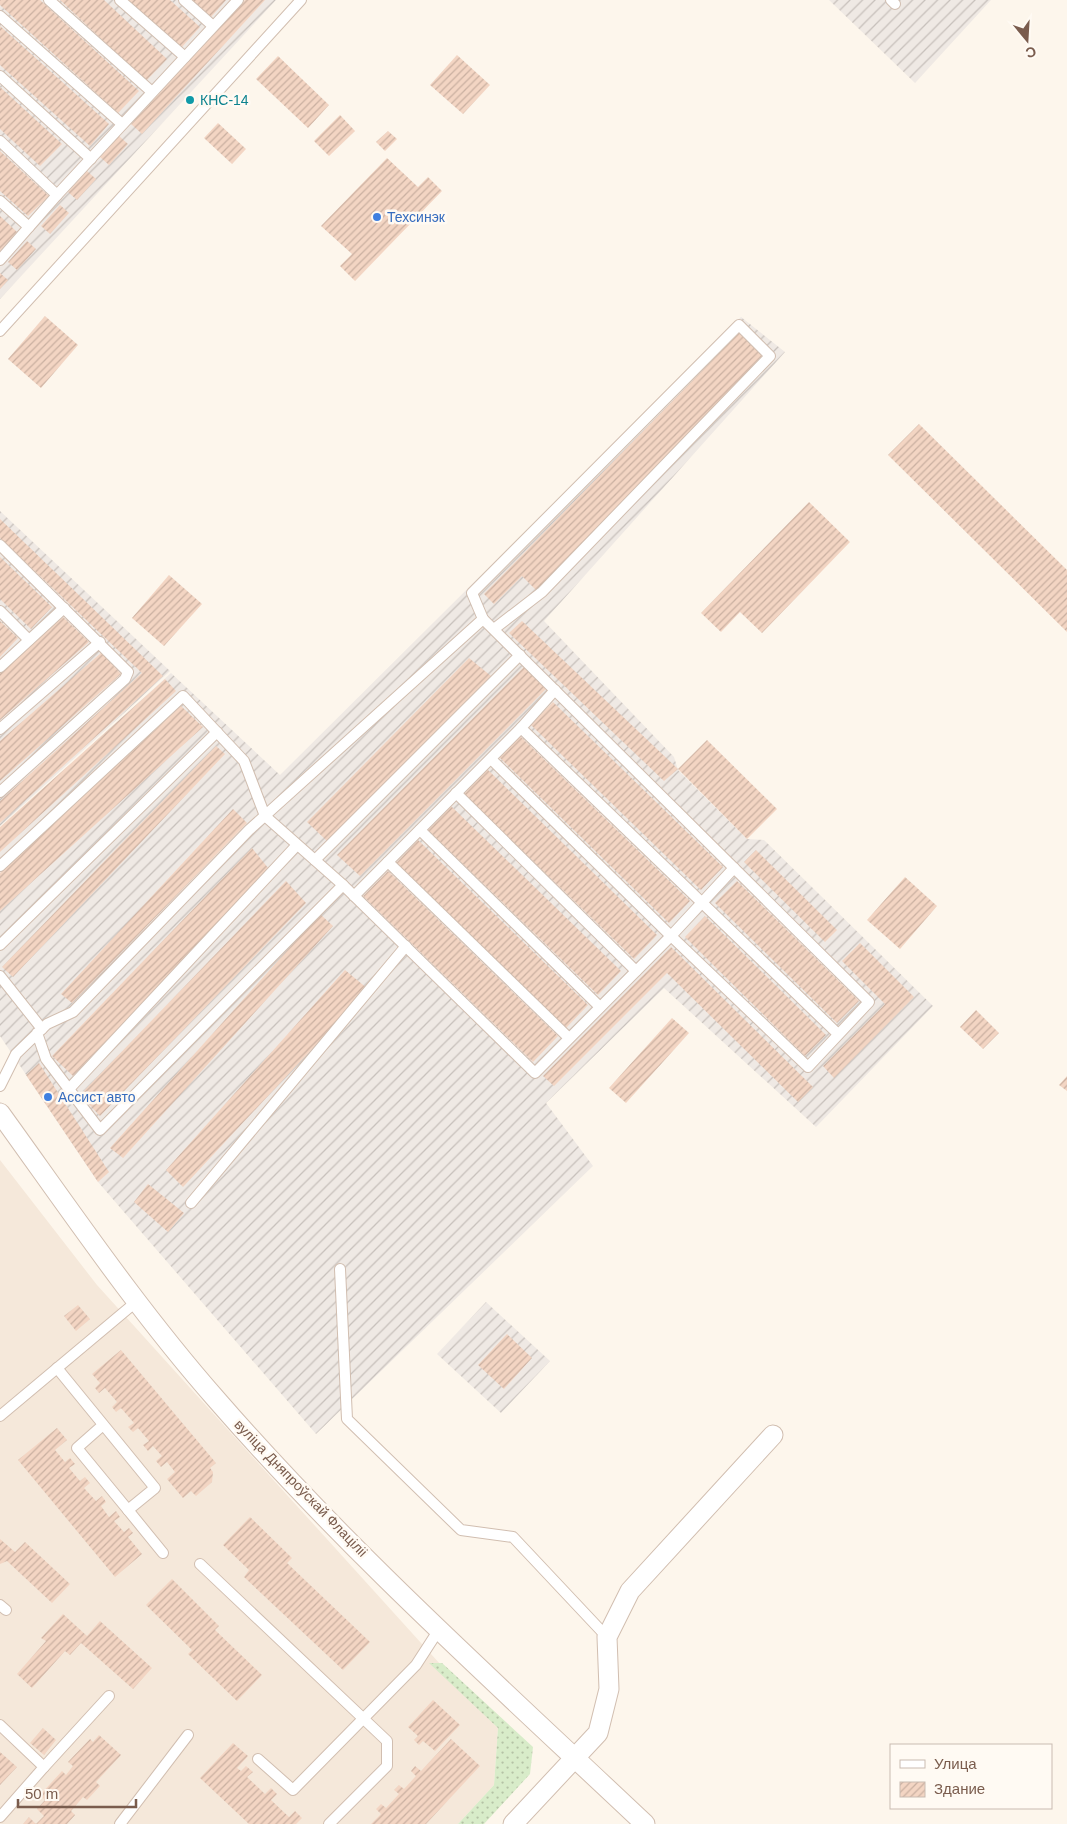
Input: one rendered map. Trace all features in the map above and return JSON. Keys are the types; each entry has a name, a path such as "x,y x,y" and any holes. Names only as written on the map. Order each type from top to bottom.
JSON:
{"street":[{"name":"вуліца Дняпроўскай Флаціліі","path":"0,1113 136,1302 216,1399 438,1631 645,1824"},
{"path":"513,1824 598,1733 609,1689 607,1637 630,1591 772,1435"}],"lane":[{"path":"48,0 152,92"},
{"path":"120,0 185,57"},
{"path":"184,0 213,26"},
{"path":"0,260 57,195 238,0"},
{"path":"0,331 301,0"},
{"path":"0,16 122,124"},
{"path":"0,76 91,159"},
{"path":"0,141 57,195"},
{"path":"0,201 29,227"},
{"path":"491,759 671,936 808,1066 869,1002 483,619 472,593 739,324 770,356 542,592 494,629"},
{"path":"0,545 100,642 128,672 125,679 0,792"},
{"path":"0,667 64,608"},
{"path":"0,611 29,640"},
{"path":"0,1086 16,1054 47,1024 73,1012 265,816 483,619"},
{"path":"0,729 100,642"},
{"path":"315,860 520,655"},
{"path":"354,896 491,759 555,690"},
{"path":"0,866 183,696 244,761 265,816 343,885 535,1073 671,936 734,868"},
{"path":"521,728 701,904 838,1034"},
{"path":"0,945 217,732"},
{"path":"456,793 636,971"},
{"path":"420,830 600,1007"},
{"path":"69,1089 297,845"},
{"path":"388,862 569,1038"},
{"path":"0,976 40,1031 46,1059 100,1130 343,885"},
{"path":"191,1203 406,946"},
{"path":"340,1269 347,1418 461,1530 513,1537 607,1637"},
{"path":"0,1416 136,1302"},
{"path":"57,1368 155,1488 128,1510"},
{"path":"103,1425 77,1448 163,1552"},
{"path":"200,1564 388,1741 387,1766 329,1824"},
{"path":"258,1759 293,1790 416,1665 438,1631"},
{"path":"0,1817 109,1696"},
{"path":"0,1725 44,1767"},
{"path":"120,1824 188,1735"}],"shaded area":[{"path":"0,0 276,0 0,299"},
{"path":"829,0 991,0 915,83"},
{"path":"741,317 785,352 544,621 674,757 678,770 747,839 764,840 933,1006 816,1127 664,988 546,1103 593,1166 316,1434 98,1182 0,1036 0,828 171,673 280,775"},
{"path":"0,511 170,671 0,826"},
{"path":"0,1160 97,1285 498,1728 494,1785 458,1824 0,1824"},
{"path":"486,1302 550,1361 501,1413 437,1354"}],"green space":[{"path":"429,1663 442,1663 533,1747 530,1774 484,1824 458,1824 494,1785 498,1728"}],"building":[{"path":"0,0 40,0 139,91 118,113 0,5"},
{"path":"60,0 104,0 167,59 146,81"},
{"path":"127,0 170,0 200,27 181,48"},
{"path":"192,0 226,0 211,17"},
{"path":"245,0 265,0 142,134 131,124"},
{"path":"0,26 109,124 90,146 0,65"},
{"path":"457,55 490,85 463,114 430,85"},
{"path":"278,56 329,105 308,128 256,79"},
{"path":"0,87 62,144 40,166 0,129"},
{"path":"190,95 194,99 190,103 186,99"},
{"path":"340,115 355,131 329,156 314,141"},
{"path":"218,123 246,149 232,164 204,138"},
{"path":"388,131 397,139 385,151 376,142"},
{"path":"119,136 128,144 109,165 100,157"},
{"path":"0,151 49,196 28,216 0,191"},
{"path":"387,158 418,187 428,177 442,191 355,281 340,266 352,254 321,226"},
{"path":"87,171 96,179 77,200 68,192"},
{"path":"60,205 69,213 50,234 41,226"},
{"path":"0,216 17,232 0,251"},
{"path":"27,241 36,249 17,270 8,262"},
{"path":"0,273 8,280 0,289"},
{"path":"45,316 78,345 41,388 8,359"},
{"path":"739,333 762,356 537,591 522,576 494,604 484,594"},
{"path":"919,424 1067,570 1067,632 888,455"},
{"path":"809,502 850,542 762,633 740,612 721,632 701,613"},
{"path":"0,519 163,676 0,823 0,801 142,673 0,538"},
{"path":"0,557 52,607 31,629 0,599"},
{"path":"169,575 202,604 164,646 132,618"},
{"path":"63,617 89,642 0,720 0,673"},
{"path":"0,621 18,638 0,657"},
{"path":"522,621 678,769 664,781 509,633"},
{"path":"101,653 121,674 0,781 0,741"},
{"path":"469,658 491,676 327,841 307,822"},
{"path":"525,666 546,689 360,876 337,855"},
{"path":"165,679 176,691 0,852 0,827"},
{"path":"553,702 723,867 701,890 531,725"},
{"path":"181,706 203,727 0,911 0,873"},
{"path":"520,736 690,901 669,923 499,757"},
{"path":"707,740 777,809 747,839 678,769"},
{"path":"216,746 225,754 13,977 2,967"},
{"path":"487,769 657,935 634,959 464,794"},
{"path":"451,806 621,971 598,995 428,830"},
{"path":"233,809 247,823 72,1003 61,994"},
{"path":"418,840 588,1005 566,1028 396,863"},
{"path":"252,848 269,869 73,1076 52,1056"},
{"path":"756,850 837,930 825,942 744,862"},
{"path":"388,871 558,1036 533,1062 363,896"},
{"path":"905,877 937,906 900,949 867,920"},
{"path":"286,881 306,903 100,1116 80,1095"},
{"path":"737,881 859,1001 837,1023 715,903"},
{"path":"320,914 333,926 123,1158 110,1148"},
{"path":"705,916 826,1035 805,1056 685,937"},
{"path":"860,943 914,997 834,1078 823,1066 885,1004 842,961"},
{"path":"671,947 813,1087 798,1102 667,973 554,1086 543,1076"},
{"path":"345,970 368,989 183,1187 166,1170"},
{"path":"976,1010 999,1033 983,1049 960,1027"},
{"path":"672,1018 689,1033 626,1103 609,1088"},
{"path":"39,1063 109,1172 98,1182 26,1075"},
{"path":"1067,1076 1067,1091 1059,1085"},
{"path":"148,1184 184,1213 168,1232 134,1202"},
{"path":"78,1305 90,1319 76,1331 64,1316"},
{"path":"507,1334 532,1358 504,1389 478,1365"},
{"path":"121,1350 216,1463 210,1468 213,1472 212,1482 196,1496 191,1491 183,1498 167,1479 175,1472 167,1462 161,1467 156,1461 162,1456 153,1446 148,1451 143,1445 149,1441 138,1428 133,1432 128,1427 134,1423 121,1408 116,1412 112,1407 117,1402 105,1388 99,1393 95,1388 100,1383 92,1374"},
{"path":"57,1428 67,1440 55,1450 65,1462 70,1458 75,1464 69,1468 80,1481 85,1477 90,1483 84,1488 96,1501 102,1496 106,1502 101,1506 109,1517 116,1511 120,1517 114,1521 124,1532 129,1528 133,1533 128,1537 142,1554 115,1577 18,1460"},
{"path":"250,1517 292,1558 287,1563 370,1642 343,1670 244,1577 249,1570 223,1545"},
{"path":"0,1539 15,1552 25,1542 70,1584 52,1603 7,1561 0,1564"},
{"path":"172,1579 219,1626 215,1630 262,1675 237,1701 188,1654 192,1650 146,1605"},
{"path":"63,1614 87,1636 100,1621 152,1668 133,1689 81,1643 70,1655 65,1651 32,1688 17,1674 46,1641 41,1638"},
{"path":"433,1700 460,1725 435,1751 423,1741 419,1745 414,1740 418,1736 408,1727"},
{"path":"43,1728 56,1740 44,1755 30,1743"},
{"path":"99,1735 121,1755 96,1782 100,1786 87,1800 83,1797 71,1811 75,1815 67,1824 36,1824 44,1816 37,1809 45,1800 40,1795 62,1771 66,1775 73,1766 68,1762 90,1739 93,1742"},
{"path":"451,1739 480,1766 426,1824 371,1824 381,1814 376,1809 381,1804 386,1808 399,1794 394,1790 399,1785 404,1789 416,1776 411,1771 415,1766 421,1771"},
{"path":"233,1743 248,1756 237,1768 241,1771 246,1766 253,1772 247,1777 265,1794 271,1788 277,1794 271,1800 289,1817 295,1811 302,1818 296,1824 249,1824 200,1778"},
{"path":"0,1752 17,1767 0,1785"},
{"path":"29,1817 36,1824 23,1824"}],"place":[{"name":"КНС-14","path":"190,100"},
{"name":"Техсинэк","path":"377,217"},
{"name":"Ассист авто","path":"48,1097"}]}
